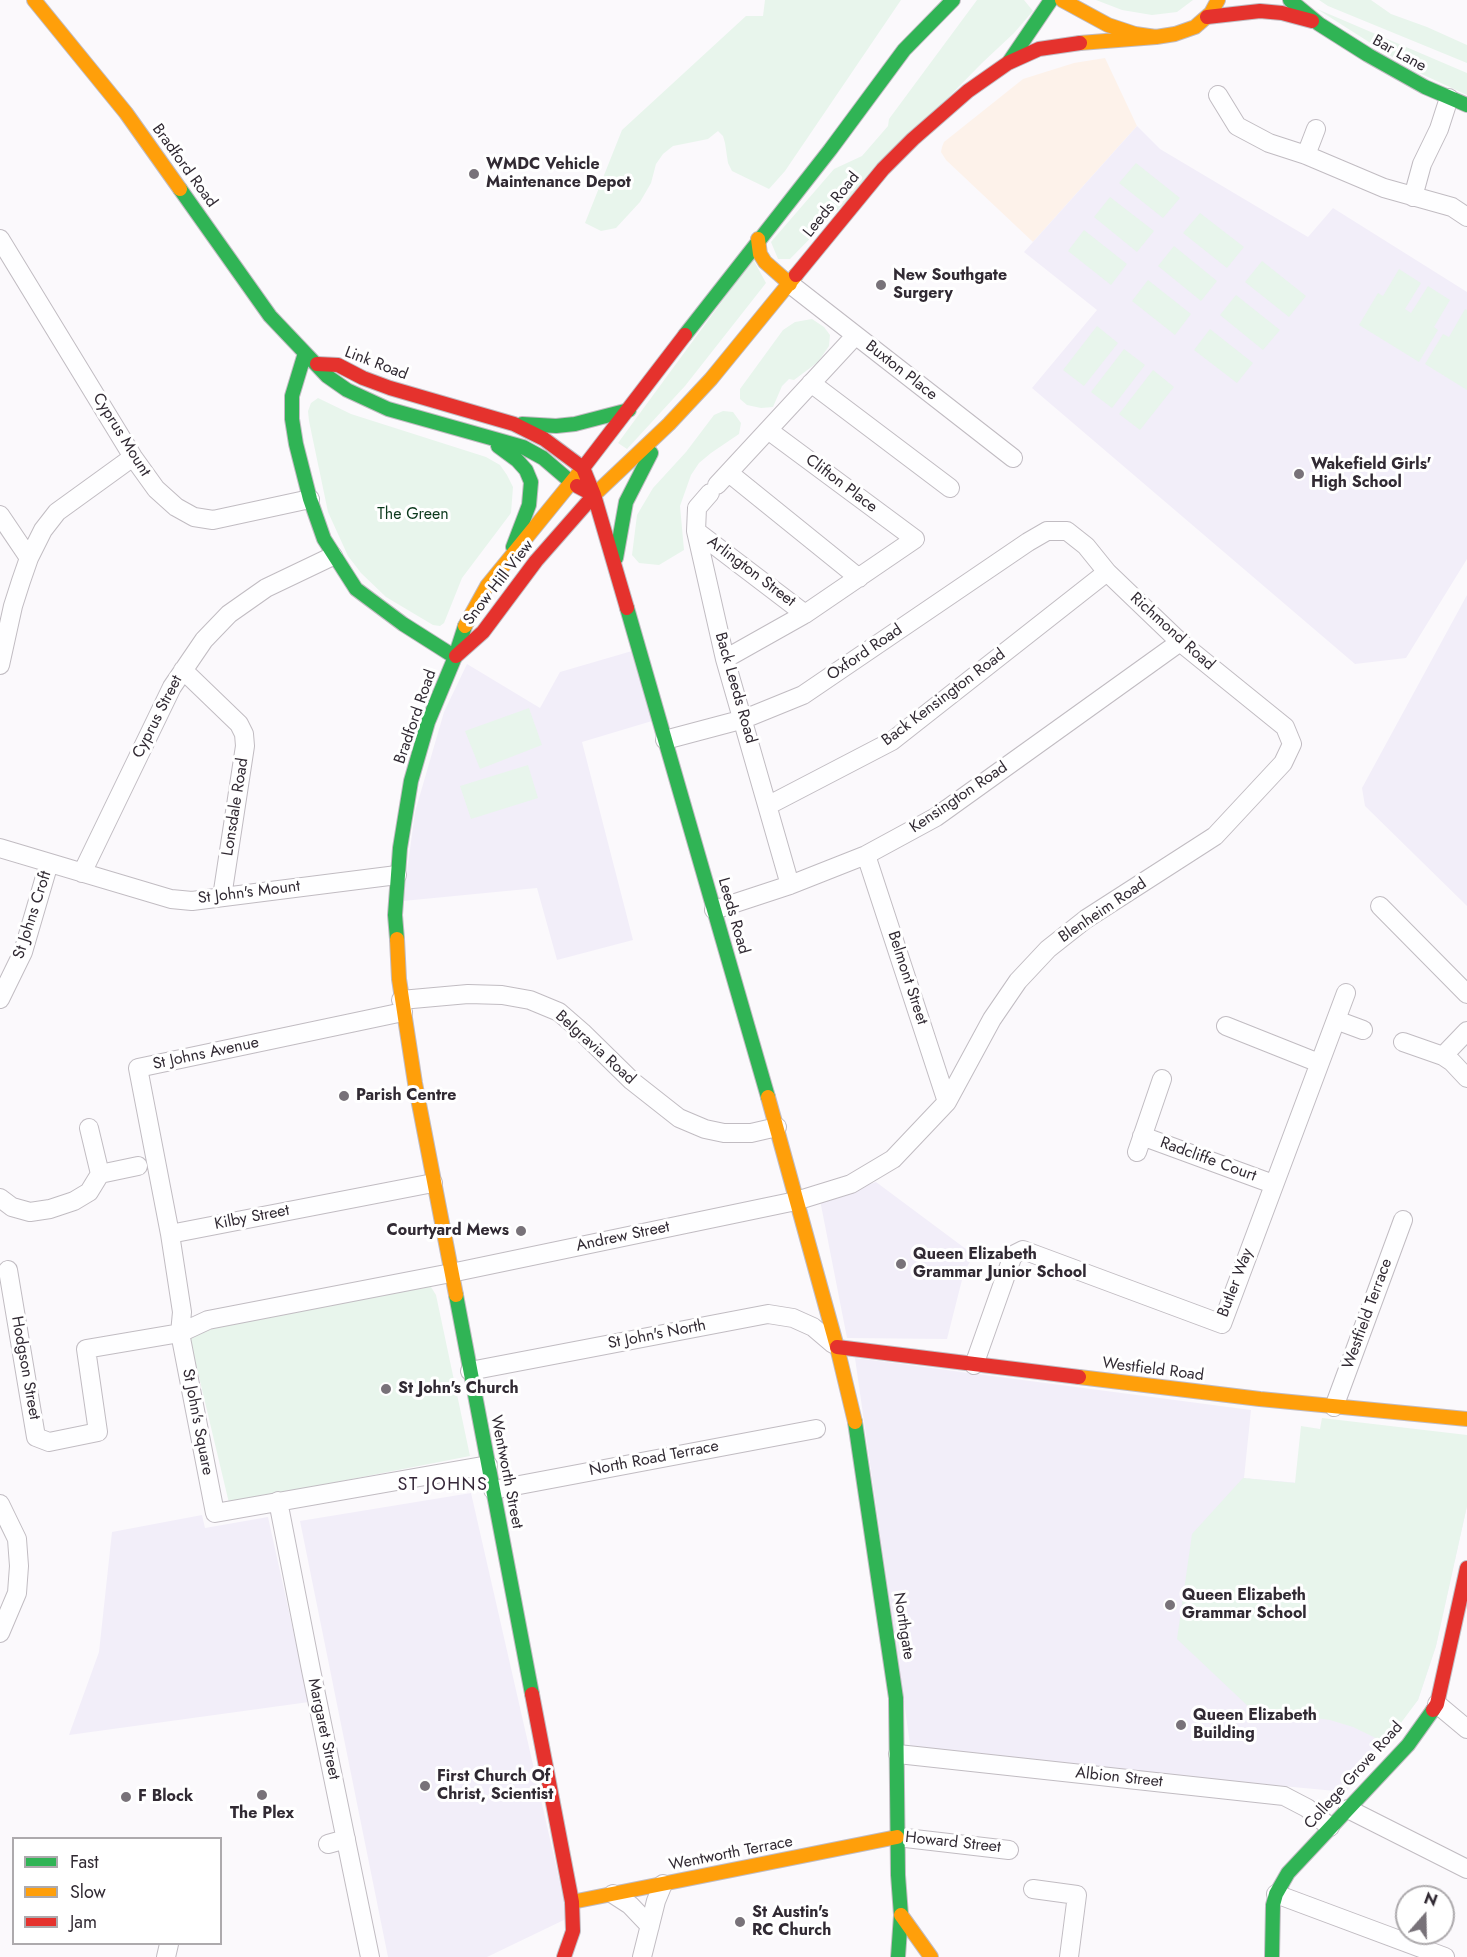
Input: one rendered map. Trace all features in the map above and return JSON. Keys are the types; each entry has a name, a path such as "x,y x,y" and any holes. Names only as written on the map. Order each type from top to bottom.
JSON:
{"main road":[{"name":"Bradford Road","path":"34,0 126,113 270,316 317,364 302,398 294,425"},
{"path":"583,468 758,239 830,150 904,50 953,0"},
{"path":"1008,63 1051,0"},
{"path":"1062,0 1108,25 1135,34 1156,37"},
{"path":"1207,16 1218,0"},
{"name":"Bar Lane","path":"1290,0 1319,24 1368,56 1425,87 1467,105"},
{"path":"904,50 921,10"},
{"name":"Bar Lane","path":"1207,16 1260,11 1282,13 1319,24"},
{"name":"Leeds Road","path":"594,495 669,424 719,370 874,179 968,91 1008,63 1029,52 1050,46 1156,37 1195,27 1207,16"},
{"path":"758,239 760,254 765,262 790,284"},
{"name":"Bradford Road","path":"305,353 292,396 291,408 296,444 310,499 317,523 333,556 356,589 370,601 455,657 435,702 417,759 406,806 397,875 395,915 402,1006"},
{"name":"Link Road","path":"317,364 338,365 390,388 513,424 544,439 583,468"},
{"name":"Link Road","path":"317,364 338,385 373,403 416,418 515,444 530,450 571,482"},
{"path":"513,424 566,426 628,410"},
{"path":"615,568 626,502 669,424"},
{"path":"472,432 512,455 524,466 530,478 529,506 509,557"},
{"name":"Leeds Road","path":"583,468 594,495 777,1127 837,1347"},
{"name":"Snow Hill View","path":"455,657 470,615 487,586 583,468"},
{"path":"571,482 594,495"},
{"name":"Snow Hill View","path":"455,657 483,632 536,561 594,495"},
{"name":"Wentworth Street","path":"402,1006 433,1183 572,1902 573,1931 564,1957"},
{"name":"Westfield Road","path":"837,1347 1334,1407 1467,1419"},
{"name":"Northgate","path":"837,1347 855,1423 894,1676 901,1915 898,1957"},
{"name":"College Grove Road","path":"1276,1894 1288,1873 1408,1745 1437,1704 1463,1602 1467,1568"},
{"name":"Wentworth Terrace","path":"572,1902 897,1837"},
{"path":"1272,1957 1273,1905 1276,1894"},
{"path":"901,1915 931,1957"}],"street":[{"path":"1218,95 1237,126 1269,143 1306,155 1384,188 1452,207 1467,217"},
{"path":"1413,197 1422,164 1439,129 1449,98"},
{"path":"1306,155 1316,129"},
{"name":"Cyprus Mount","path":"0,239 133,457 156,489 176,507 194,517 213,520 310,499"},
{"name":"Buxton Place","path":"790,284 1013,458"},
{"name":"Back Leeds Road","path":"790,885 769,805 725,658 696,531 697,508 855,336"},
{"path":"811,383 950,488"},
{"name":"Clifton Place","path":"768,430 915,539 859,578"},
{"path":"0,665 13,606 29,558 43,530 57,512 133,457"},
{"path":"719,484 859,578 806,614 725,658"},
{"path":"0,515 29,558"},
{"name":"Arlington Street","path":"696,531 806,614"},
{"name":"Richmond Road","path":"1047,531 1067,531 1086,546 1107,572 1180,642 1285,727 1292,744"},
{"name":"Oxford Road","path":"665,740 744,719 803,695 1047,531"},
{"name":"Cyprus Street","path":"82,873 172,687 204,640 229,614 266,588 333,556"},
{"name":"Back Kensington Road","path":"769,805 892,741 1107,572"},
{"name":"Kensington Road","path":"714,910 790,885 866,855 936,816 1180,642"},
{"name":"Lonsdale Road","path":"183,670 239,724 244,734 245,746 222,897"},
{"name":"Blenheim Road","path":"796,1201 851,1184 893,1159 947,1102 992,1019 1018,981 1048,949 1086,919 1215,836 1283,763 1292,744"},
{"name":"St John's Mount","path":"0,848 171,899 192,901 397,875"},
{"name":"Belmont Street","path":"866,855 947,1102"},
{"name":"St Johns Croft","path":"0,999 23,952 49,863"},
{"path":"1380,906 1467,994"},
{"name":"Butler Way","path":"974,1365 1013,1255 1023,1250 1222,1324 1346,993"},
{"name":"Belgravia Road","path":"402,1006 468,994 530,999 559,1012 632,1081 679,1118 705,1129 724,1133 751,1133 777,1127"},
{"name":"St Johns Avenue","path":"170,1234 138,1068 402,1006"},
{"path":"1336,1020 1363,1030"},
{"path":"1226,1026 1319,1063"},
{"path":"1443,1056 1467,1030"},
{"path":"1403,1042 1443,1056 1467,1078"},
{"name":"Radcliffe Court","path":"1162,1079 1140,1144 1273,1184"},
{"path":"89,1128 100,1174"},
{"path":"0,1198 12,1207 30,1212 50,1209 74,1201 88,1192 100,1174 138,1166"},
{"name":"Kilby Street","path":"170,1234 433,1183"},
{"name":"Andrew Street","path":"451,1273 796,1201"},
{"name":"Westfield Terrace","path":"1334,1407 1403,1220"},
{"path":"170,1234 182,1312 180,1334"},
{"name":"Hodgson Street","path":"8,1270 36,1437 49,1442 98,1432 86,1349 180,1334"},
{"path":"180,1334 208,1320 451,1273"},
{"name":"St John's North","path":"470,1371 768,1314 794,1318 813,1328 837,1347"},
{"name":"St John's Square","path":"180,1334 215,1513 488,1465"},
{"name":"North Road Terrace","path":"493,1490 816,1429"},
{"name":"Margaret Street","path":"279,1501 311,1670 337,1842 370,1957"},
{"path":"0,1504 17,1539 19,1566 17,1593 0,1633"},
{"path":"1437,1704 1467,1729"},
{"name":"Albion Street","path":"898,1754 1284,1796 1307,1808 1330,1827"},
{"path":"1348,1809 1467,1869"},
{"name":"Howard Street","path":"897,1837 1009,1850"},
{"path":"642,1957 656,1901 663,1884"},
{"path":"1033,1889 1077,1896 1069,1957"},
{"path":"613,1894 630,1905 650,1926"},
{"path":"1276,1894 1445,1957"}],"shaded area":[{"path":"1105,58 1137,126 1033,242 946,160 941,152 942,147 944,142 1023,79 1074,63"},
{"name":"Wakefield Girls' High School","path":"1137,126 1160,149 1308,237 1333,208 1467,292 1467,559 1406,658 1355,664 1032,388 1097,310 1024,252"},
{"path":"1467,595 1467,906 1365,806 1362,788"},
{"path":"632,651 652,721 582,742 633,940 557,960 537,888 403,901 415,812 444,712 467,664 540,708 560,672"},
{"name":"Queen Elizabeth Grammar Junior School","path":"876,1182 974,1255 964,1272 947,1339 847,1338 820,1200"},
{"name":"Queen Elizabeth Grammar School","path":"855,1358 1251,1410 1244,1478 1321,1485 1467,1435 1467,1506 1436,1646 1418,1700 1346,1792 911,1751"},
{"path":"471,1493 568,1918 487,1957 388,1957 300,1521"},
{"path":"202,1515 205,1528 268,1517 309,1702 69,1735 99,1652 112,1532"}],"green space":[{"path":"765,0 901,0 785,171 769,189 732,171 728,163 723,136 718,131 708,139 673,146 663,154 656,164 651,183 640,202 616,228 601,231 585,223 622,130 746,16 763,16"},
{"path":"977,0 1024,0 1033,11 1014,33 790,259 778,259 771,242 834,169 862,156 888,126 889,119"},
{"path":"1096,0 1193,0 1177,12 1152,15 1122,10"},
{"path":"1319,0 1371,0 1391,14 1467,45 1467,63 1328,6"},
{"path":"1317,9 1467,73 1467,95 1413,70"},
{"path":"1136,163 1180,198 1163,218 1119,183"},
{"path":"1110,197 1154,231 1137,252 1094,217"},
{"path":"1200,213 1244,247 1227,268 1183,233"},
{"path":"1084,230 1127,264 1111,285 1068,251"},
{"path":"1174,246 1217,281 1201,301 1158,266"},
{"path":"753,259 766,283 685,386 627,449 618,443"},
{"path":"1262,261 1306,296 1289,317 1245,282"},
{"path":"1399,269 1421,283 1405,309 1411,313 1428,286 1450,300 1434,327 1438,330 1419,362 1359,325 1378,293 1383,296"},
{"path":"1148,280 1191,314 1175,335 1132,301"},
{"path":"1236,295 1280,330 1263,350 1220,315"},
{"path":"1465,309 1467,310 1467,390 1425,364 1443,334 1449,337"},
{"path":"812,319 824,327 830,335 829,346 818,362 794,380 789,379 782,386 773,407 761,408 747,405 740,399 740,389 783,330 795,322"},
{"path":"1097,326 1118,343 1084,386 1063,370"},
{"path":"1210,329 1253,363 1237,383 1194,350"},
{"path":"1124,349 1145,365 1112,408 1091,392"},
{"path":"1153,370 1174,387 1140,430 1119,414"},
{"name":"The Green","path":"318,398 351,414 486,457 500,465 507,475 513,487 511,513 462,578 444,623 440,626 433,625 386,597 361,573 348,556 328,512 309,421 308,411 311,403"},
{"path":"723,411 733,412 741,423 739,434 699,463 691,475 680,506 684,550 659,565 639,563 632,555 637,515 653,488 686,452 714,415"},
{"path":"529,708 542,745 480,769 465,731"},
{"path":"528,765 538,798 471,819 460,786"},
{"path":"424,1284 431,1287 436,1295 470,1456 229,1503 190,1339 196,1332 205,1328"},
{"path":"1322,1418 1467,1435 1467,1506 1436,1646 1418,1700 1386,1743 1353,1727 1330,1720 1251,1709 1177,1639 1192,1534 1243,1478 1295,1483 1301,1426 1320,1429"}],"traffic: fast":[{"path":"685,335 830,150 904,50 953,0"},
{"path":"1009,62 1051,0"},
{"path":"1290,0 1319,24 1368,55 1425,87 1467,105"},
{"path":"180,189 270,316 327,376 347,390 388,409 523,447 543,458 571,482"},
{"path":"305,353 292,396 292,419 310,499 324,539 356,589 403,624 455,657"},
{"path":"522,424 556,426 575,424 629,410"},
{"path":"498,446 517,460 526,470 531,482 529,505 513,547"},
{"path":"616,558 626,502 651,453"},
{"path":"627,608 768,1097"},
{"path":"397,939 395,915 400,848 411,781 428,722 455,657 465,626"},
{"path":"456,1295 532,1694"},
{"path":"855,1422 896,1698 898,1875 901,1915 898,1957"},
{"path":"1272,1957 1273,1905 1276,1894 1288,1873 1408,1745 1433,1710"}],"traffic: slow":[{"path":"34,0 126,113 180,189"},
{"path":"1062,0 1108,25 1135,34 1156,37 1175,34 1195,27 1211,13 1218,0"},
{"path":"1080,43 1156,37"},
{"path":"758,239 760,254 765,262 790,284"},
{"path":"594,495 669,424 711,379 796,275"},
{"path":"465,626 487,586 583,468"},
{"path":"397,939 399,979 415,1083 456,1295"},
{"path":"768,1097 837,1347 855,1422"},
{"path":"1079,1377 1260,1399 1467,1419"},
{"path":"572,1902 897,1837"},
{"path":"901,1915 931,1957"}],"traffic: jam":[{"path":"1207,17 1260,11 1282,13 1312,21"},
{"path":"796,275 883,169 913,139 968,91 1008,63 1039,49 1080,43"},
{"path":"627,608 594,495 583,468 685,335"},
{"path":"317,364 338,365 390,388 514,424 544,439 583,468"},
{"path":"456,656 483,632 536,561 594,495 577,486"},
{"path":"837,1347 1079,1377"},
{"path":"1433,1710 1437,1704 1467,1568"},
{"path":"532,1694 572,1902 573,1931 564,1957"}],"place":[{"name":"WMDC Vehicle Maintenance Depot","path":"474,174"},
{"name":"New Southgate Surgery","path":"881,285"},
{"name":"Wakefield Girls' High School","path":"1299,474"},
{"name":"Parish Centre","path":"344,1096"},
{"name":"Courtyard Mews","path":"521,1231"},
{"name":"Queen Elizabeth Grammar Junior School","path":"901,1264"},
{"name":"St John's Church","path":"386,1389"},
{"name":"Queen Elizabeth Grammar School","path":"1170,1605"},
{"name":"Queen Elizabeth Building","path":"1181,1725"},
{"name":"First Church Of Christ, Scientist","path":"425,1786"},
{"name":"The Plex","path":"262,1795"},
{"name":"F Block","path":"126,1797"},
{"name":"St Austin's RC Church","path":"740,1922"}],"district":[{"name":"ST JOHNS","path":"443,1486"}]}
